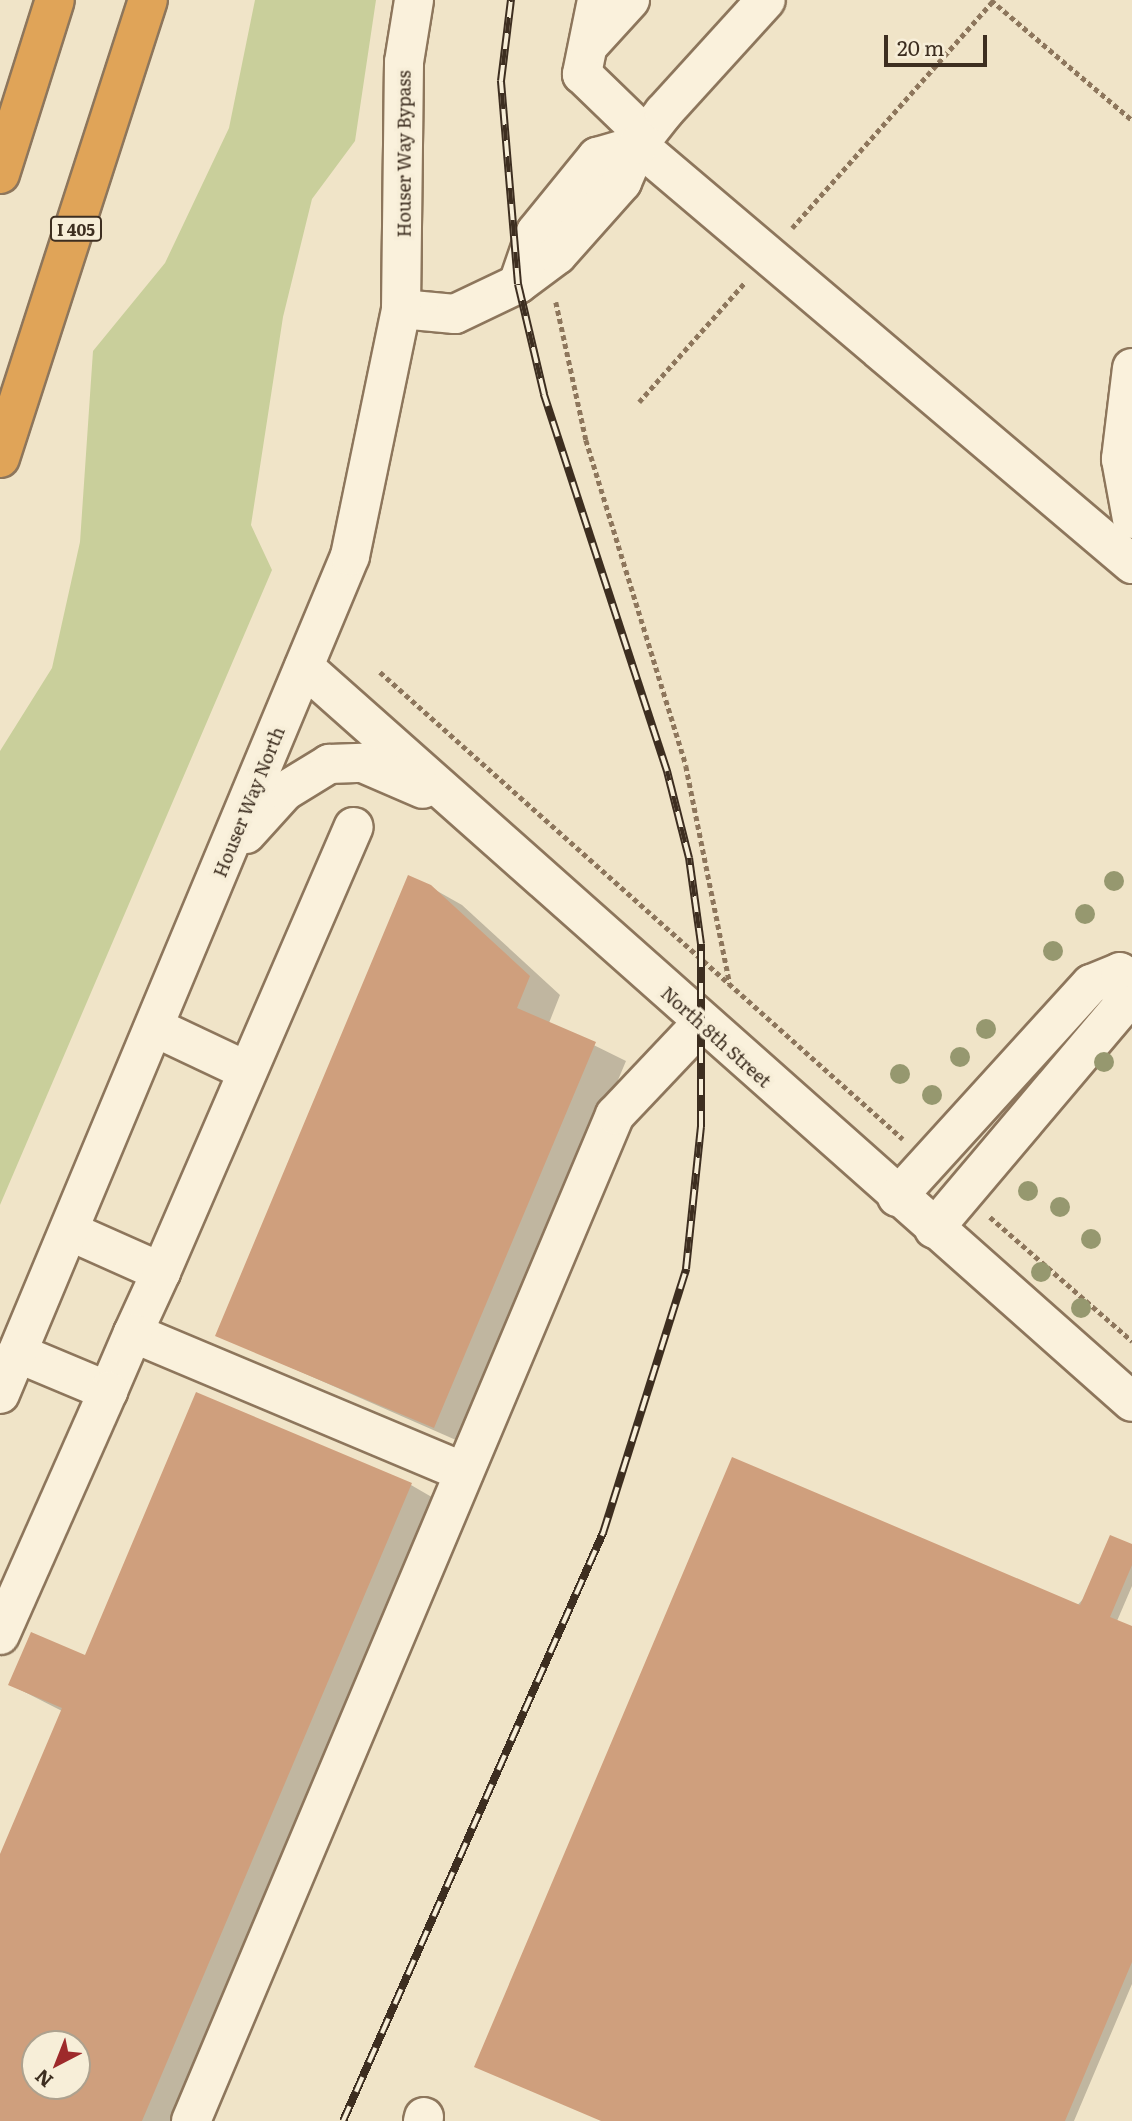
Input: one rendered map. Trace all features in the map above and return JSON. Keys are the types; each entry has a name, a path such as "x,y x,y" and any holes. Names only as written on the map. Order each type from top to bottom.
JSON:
{"highway":[{"path":"27,88 48,0"},
{"path":"0,174 55,0"},
{"name":"I 405","path":"0,458 148,0"}],"street":[{"name":"Houser Way Bypass","path":"401,309 404,62 414,0"},
{"path":"597,0 582,74 642,140 768,255 1132,564"},
{"path":"588,47 630,0"},
{"path":"401,309 455,314 518,284 536,232 597,157 642,140 766,0"},
{"name":"Houser Way North","path":"0,1394 228,854 350,556 401,309"},
{"path":"1132,368 1121,459 1132,519"},
{"name":"North 8th Street","path":"304,667 701,1024 1132,1402"},
{"path":"228,854 285,791 329,764 363,763 464,811"},
{"path":"0,1635 10,1585 108,1391 354,827"},
{"path":"897,1197 1091,984 1126,963"},
{"path":"934,1229 1123,1005 1126,963"},
{"path":"191,2121 615,1115 701,1024"},
{"path":"154,1027 247,1070"},
{"path":"69,1231 161,1272"},
{"path":"133,1333 464,1472"},
{"path":"17,1353 108,1391"}],"path":[{"path":"639,402 993,1 1132,120"},
{"path":"558,290 556,313 586,440 686,766 730,985"},
{"path":"380,672 929,1162"},
{"path":"964,1194 1132,1341"}],"green space":[{"path":"255,0 376,0 355,141 312,199 283,317 251,525 272,570 0,1205 0,751 52,668 80,542 93,351 165,263 229,128"}],"building":[{"path":"408,875 431,885 530,976 517,1008 596,1042 434,1428 215,1336"},
{"path":"196,1392 412,1483 142,2121 0,2121 0,1854 62,1708 8,1685 31,1632 85,1655"},
{"path":"732,1457 1080,1605 1110,1535 1132,1544 1132,1565 1110,1617 1132,1626 1132,1962 1065,2121 601,2121 474,2067"}],"railway":[{"path":"343,2121 603,1533 686,1269 701,1127 701,944 689,858 667,771 544,394 518,284 501,81 511,0"}]}
